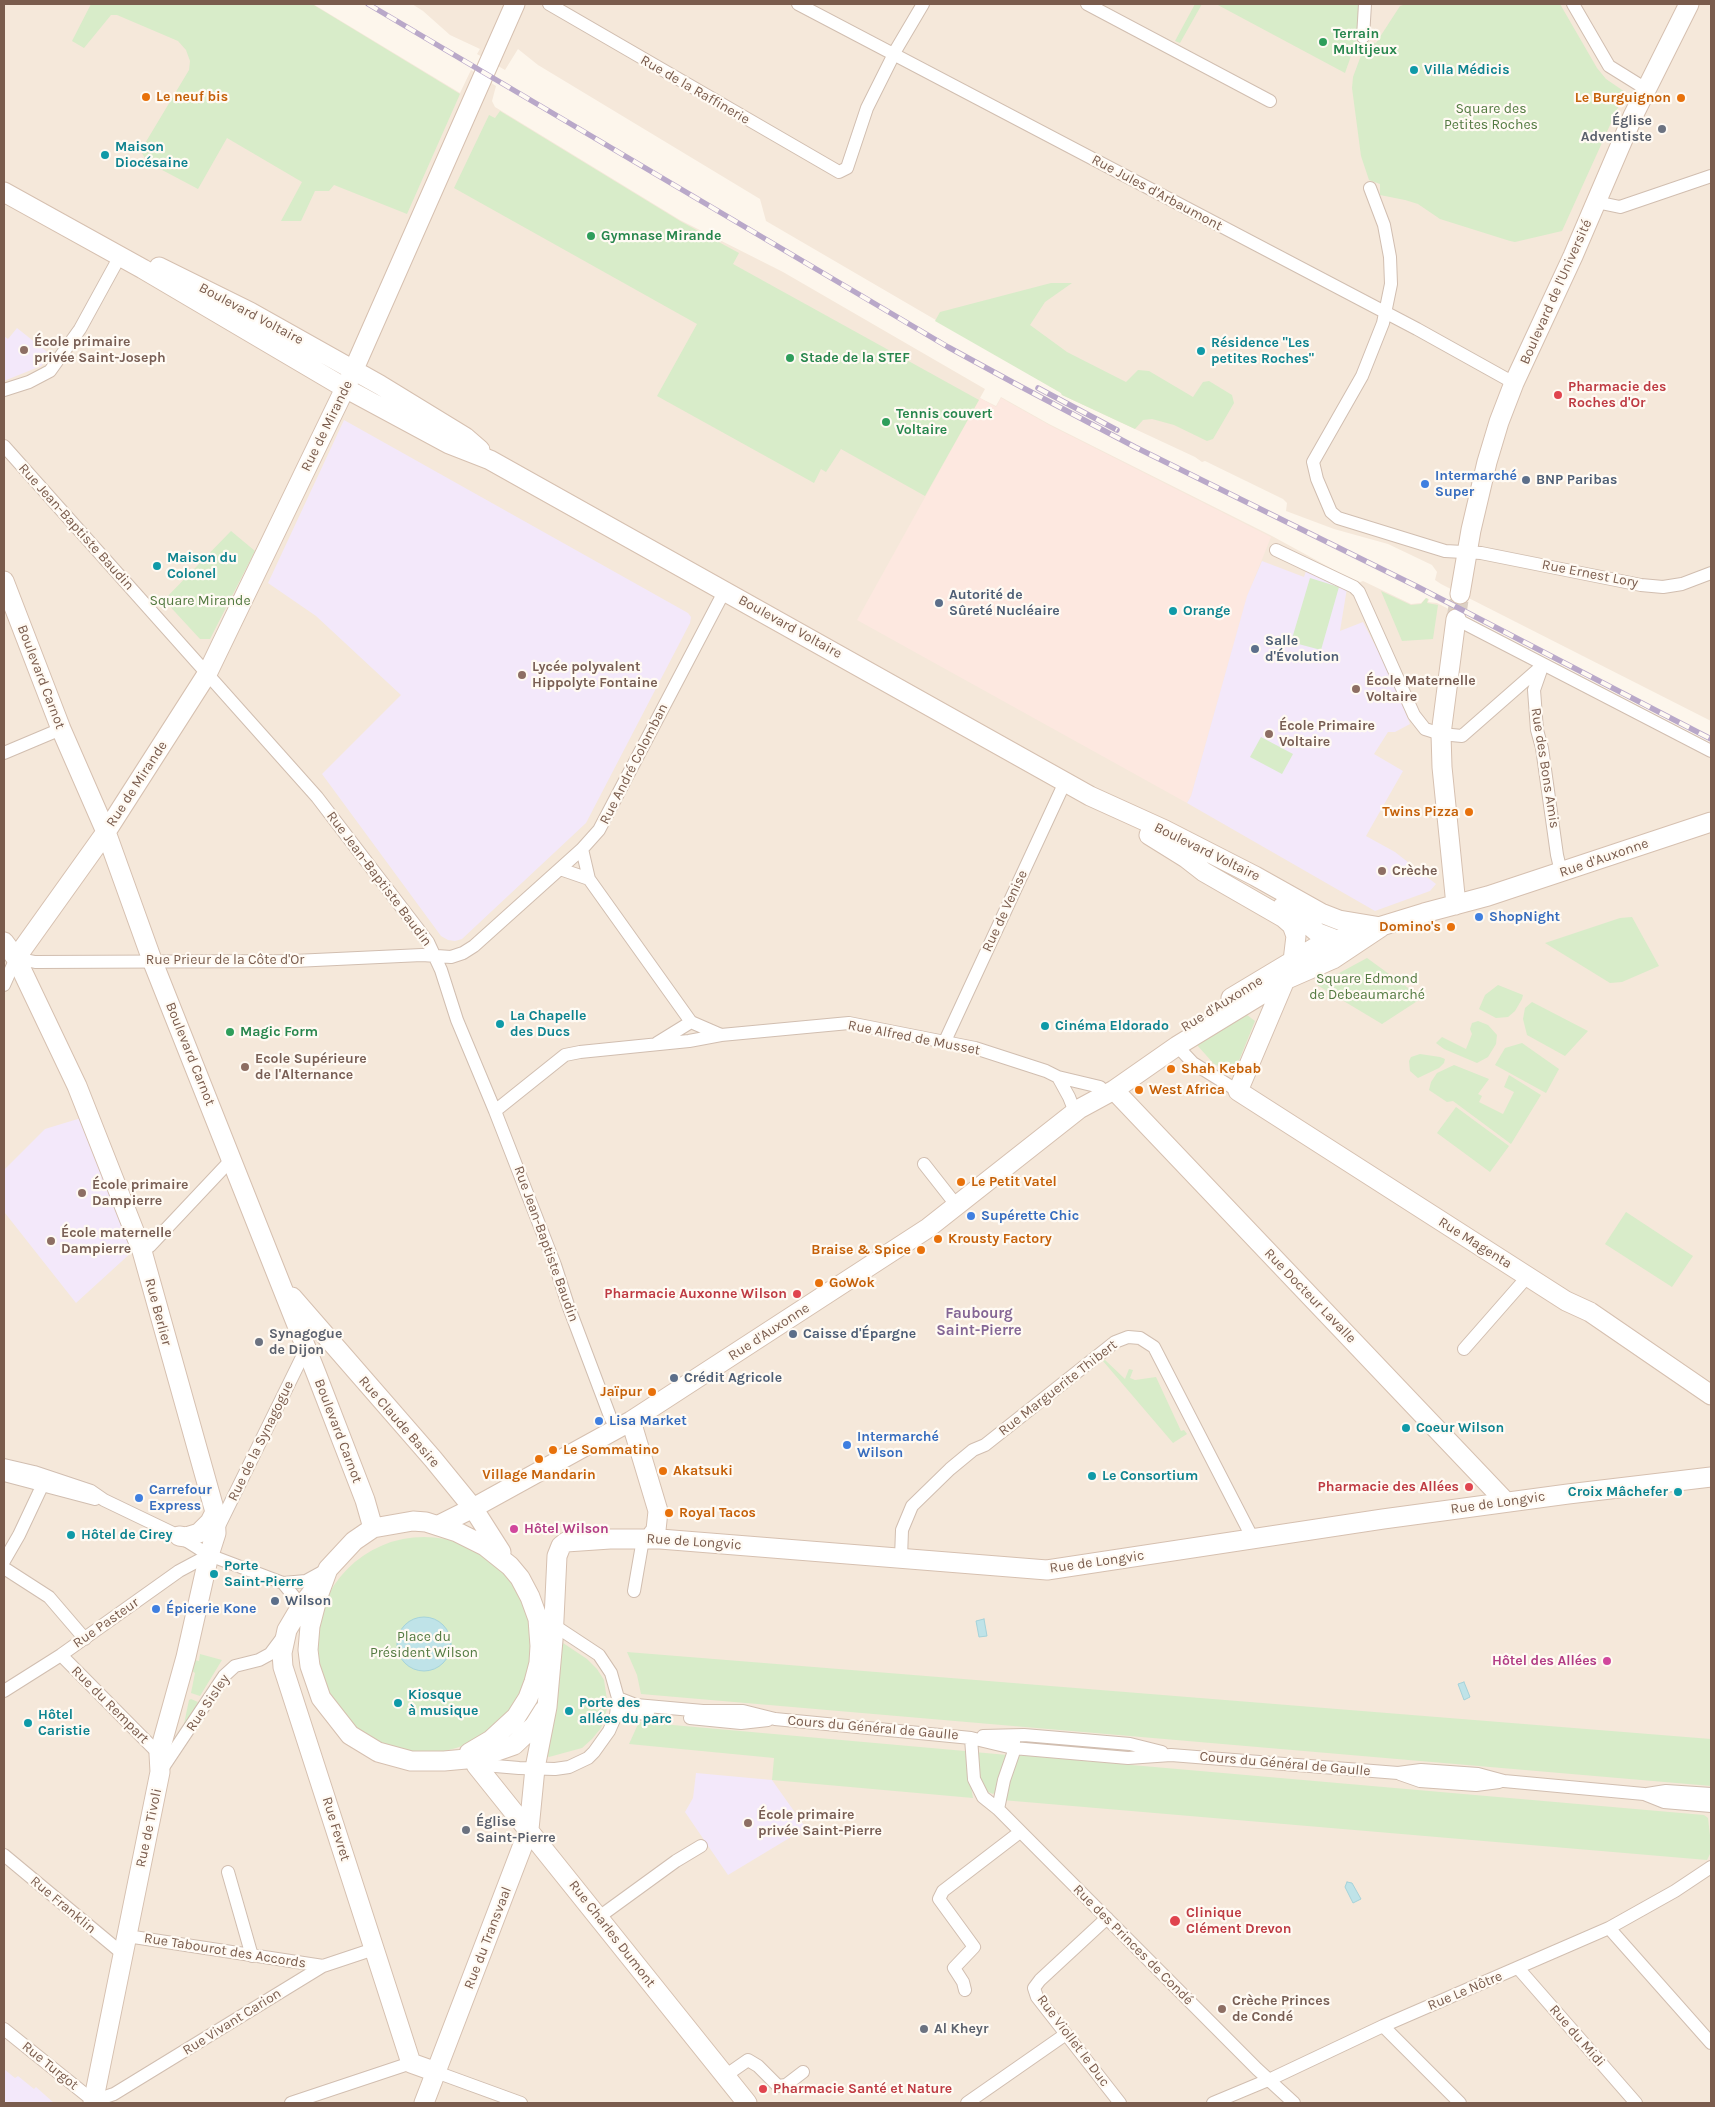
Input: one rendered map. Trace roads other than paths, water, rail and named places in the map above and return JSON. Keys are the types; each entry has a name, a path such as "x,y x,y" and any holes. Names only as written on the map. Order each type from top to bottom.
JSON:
{"street":[{"name":"Rue de Mirande","path":"10,963 106,832 207,674 353,371 515,4"},
{"name":"Rue de la Raffinerie","path":"549,4 834,171 843,171 846,168 867,108 894,55"},
{"name":"Rue Jules d'Arbaumont","path":"798,4 1386,313 1514,383"},
{"path":"894,55 924,4"},
{"path":"1087,4 1270,101"},
{"path":"1363,37 1365,4"},
{"path":"1573,4 1609,66 1646,89"},
{"name":"Boulevard de l'Université","path":"1460,594 1487,462 1514,383 1646,89 1689,4"},
{"path":"1596,202 1620,207 1711,176"},
{"name":"Boulevard Voltaire","path":"4,182 159,267 250,312 465,437 490,460"},
{"name":"Rue Ernest Lory","path":"1370,188 1384,225 1390,257 1391,284 1386,313 1362,376 1315,456 1313,468 1328,507 1338,518 1445,551 1481,553 1641,585 1663,587 1682,584 1711,573"},
{"name":"Boulevard Voltaire","path":"4,192 120,256 345,388 449,444 490,460 1090,796 1165,830 1283,890 1321,913 1338,920 1381,927"},
{"path":"4,390 29,382 50,371 80,329 120,256"},
{"name":"Rue Jean-Baptiste Baudin","path":"4,446 317,796 406,912 435,955 457,1020 555,1265 611,1419 625,1424"},
{"path":"1276,550 1354,586 1359,592 1414,716 1425,728 1441,734 1462,736 1543,665"},
{"name":"Boulevard Carnot","path":"5,589 61,729 106,832 152,960 316,1373 365,1500 373,1528"},
{"name":"Rue André Colomban","path":"435,955 451,957 463,953 474,946 582,849 599,830 725,590"},
{"path":"1456,905 1442,767 1441,734 1456,620 1711,751"},
{"name":"Rue des Bons Amis","path":"1543,665 1534,690 1537,730 1542,748 1561,872"},
{"path":"4,753 61,729"},
{"name":"Rue de Venise","path":"945,1041 1065,782"},
{"name":"Boulevard Voltaire","path":"1090,796 1098,806 1186,858 1204,872 1284,918 1292,925 1296,936 1300,965"},
{"name":"Rue d'Auxonne","path":"439,1525 625,1424 928,1228 1107,1088 1177,1046 1243,998 1285,980 1327,940 1381,927 1488,896 1711,822"},
{"path":"582,849 589,879 691,1022 652,1046"},
{"name":"Boulevard Voltaire","path":"1186,858 1208,865 1258,891 1297,915 1327,940 1357,944"},
{"path":"560,869 589,879"},
{"path":"1321,913 1327,940"},
{"name":"Rue d'Auxonne","path":"1107,1088 1132,1063 1176,1032 1243,998 1300,965 1333,959 1381,927"},
{"name":"Rue Berlier","path":"4,942 10,963 77,1086 142,1251 215,1512 216,1533 209,1555"},
{"name":"Rue Prieur de la Côte d'Or","path":"10,963 152,960 294,961 435,955"},
{"path":"4,984 10,963"},
{"path":"1177,1046 1193,1063 1238,1091 1285,980"},
{"path":"1243,998 1257,1011 1262,1033"},
{"name":"Rue Alfred de Musset","path":"691,1022 721,1035 849,1023 975,1048 1046,1071 1058,1077 1107,1088"},
{"path":"495,1111 565,1055 672,1044 721,1035"},
{"path":"1058,1077 1077,1110"},
{"name":"Rue Docteur Lavalle","path":"1107,1088 1506,1502"},
{"name":"Rue Magenta","path":"1238,1091 1566,1301 1590,1312 1711,1395"},
{"path":"142,1251 150,1246 232,1160"},
{"path":"924,1164 956,1206"},
{"path":"1464,1349 1528,1276"},
{"name":"Rue Claude Basire","path":"281,1285 433,1460 472,1508 510,1566"},
{"name":"Rue Marguerite Thibert","path":"901,1558 902,1530 912,1506 950,1469 973,1450 985,1445 1115,1342 1128,1336 1140,1338 1154,1346 1253,1539"},
{"name":"Rue de la Synagogue","path":"216,1533 306,1349"},
{"path":"316,1373 320,1372 327,1361 332,1359 345,1360"},
{"path":"625,1424 658,1511 656,1530 646,1539 634,1592"},
{"path":"4,1460 83,1488 179,1536 209,1555 283,1583 306,1581 325,1573"},
{"path":"4,1465 34,1472"},
{"path":"4,1471 26,1475 34,1472"},
{"path":"4,1475 86,1498 104,1500"},
{"name":"Rue de Longvic","path":"553,1625 557,1556 561,1546 572,1541 610,1538 646,1539 1047,1570 1506,1502 1711,1477"},
{"path":"42,1487 4,1565 49,1596 82,1634"},
{"path":"179,1536 186,1538 200,1533 210,1522 215,1512"},
{"path":"455,1760 476,1765 555,1769 569,1767 588,1758 603,1742 616,1715 618,1698 611,1673 599,1655 539,1614 520,1578 510,1566 485,1546 439,1525 413,1521 373,1528 342,1553 325,1573 310,1626 308,1650 314,1681 326,1706 350,1734 378,1752 393,1757 425,1761 477,1758 503,1750 518,1742 534,1726 547,1706"},
{"name":"Rue Pasteur","path":"4,1691 61,1655 82,1634 209,1555"},
{"name":"Rue de Tivoli","path":"94,2102 160,1763 209,1555"},
{"name":"Rue Fevret","path":"325,1573 287,1630 282,1653 285,1674 411,2063"},
{"path":"283,1583 296,1598 310,1626"},
{"path":"534,1606 540,1631 534,1726 535,1768"},
{"path":"535,1768 547,1706 553,1625"},
{"name":"Rue Sisley","path":"160,1763 224,1676 235,1666 260,1660 273,1652 287,1630"},
{"name":"Rue du Rempart","path":"61,1655 160,1763"},
{"path":"455,1760 491,1740 512,1721 528,1698 539,1663"},
{"name":"Cours du Général de Gaulle","path":"618,1698 636,1705 703,1711 743,1711 776,1719 971,1738 1013,1748 1128,1758 1171,1755 1398,1773 1420,1781 1476,1785 1504,1781 1644,1794 1666,1791 1711,1794"},
{"name":"Cours du Général de Gaulle","path":"616,1715 635,1713 741,1723 776,1719"},
{"path":"998,1809 1015,1734"},
{"name":"Cours du Général de Gaulle","path":"971,1738 1015,1734 1130,1744 1171,1755"},
{"name":"Rue des Princes de Condé","path":"971,1738 974,1779 983,1798 998,1809 1268,2080 1294,2103"},
{"name":"Rue Charles Dumont","path":"476,1765 747,2103"},
{"name":"Rue du Transvaal","path":"424,2103 529,1829 535,1768"},
{"name":"Cours du Général de Gaulle","path":"1644,1794 1664,1802 1711,1806"},
{"path":"965,1990 954,1968 974,1948 939,1899 944,1891 1020,1832"},
{"path":"599,1917 676,1861 701,1846"},
{"name":"Rue Franklin","path":"4,1855 125,1945"},
{"name":"Rue Le Nôtre","path":"1213,2103 1268,2080 1383,2026 1609,1928 1676,1890 1711,1867"},
{"path":"228,1872 252,1956"},
{"name":"Rue Viollet le Duc","path":"1107,1918 1040,1980 1034,1988 1037,1997 1120,2103"},
{"path":"1609,1928 1711,2043"},
{"name":"Rue Tabourot des Accords","path":"125,1945 252,1956 323,1966"},
{"name":"Rue Vivant Carion","path":"94,2102 114,2094 323,1966 374,1949"},
{"name":"Rue du Midi","path":"1518,1968 1636,2103"},
{"path":"1383,2026 1460,2103"},
{"name":"Rue Turgot","path":"4,2028 94,2102"},
{"path":"967,2103 1066,2034"},
{"path":"725,2076 748,2060 758,2066 778,2086 786,2085 803,2072"},
{"path":"291,2103 411,2063 521,2103"}],"water":[{"path":"419,1617 429,1617 439,1621 447,1629 451,1644 447,1659 439,1667 429,1671 419,1671 409,1667 401,1659 397,1649 397,1639 401,1629 409,1621"},
{"path":"984,1619 987,1636 979,1637 976,1621"},
{"path":"1464,1682 1470,1697 1464,1700 1458,1684"},
{"path":"1347,1882 1352,1883 1361,1899 1353,1903 1345,1887"}],"tunnel":[{"path":"1456,619 1460,594"}],"railway":[{"path":"368,4 948,347 1135,447 1418,587 1711,739"},
{"path":"1038,388 1117,430"}],"place":[{"name":"Terrain Multijeux","path":"1323,42"},
{"name":"Villa Médicis","path":"1414,70"},
{"name":"Le neuf bis","path":"146,97"},
{"name":"Le Burguignon","path":"1681,98"},
{"name":"Église Adventiste","path":"1662,129"},
{"name":"Maison Diocésaine","path":"105,155"},
{"name":"Gymnase Mirande","path":"591,236"},
{"name":"École primaire privée Saint-Joseph","path":"24,350"},
{"name":"Résidence \"Les petites Roches\"","path":"1201,351"},
{"name":"Stade de la STEF","path":"790,358"},
{"name":"Pharmacie des Roches d'Or","path":"1558,395"},
{"name":"Tennis couvert Voltaire","path":"886,422"},
{"name":"BNP Paribas","path":"1526,480"},
{"name":"Intermarché Super","path":"1425,484"},
{"name":"Maison du Colonel","path":"157,566"},
{"name":"Autorité de Sûreté Nucléaire","path":"939,603"},
{"name":"Orange","path":"1173,611"},
{"name":"Salle d'Évolution","path":"1255,649"},
{"name":"Lycée polyvalent Hippolyte Fontaine","path":"522,675"},
{"name":"École Maternelle Voltaire","path":"1356,689"},
{"name":"École Primaire Voltaire","path":"1269,734"},
{"name":"Twins Pizza","path":"1469,812"},
{"name":"Crèche","path":"1382,871"},
{"name":"ShopNight","path":"1479,917"},
{"name":"Domino's","path":"1451,927"},
{"name":"La Chapelle des Ducs","path":"500,1024"},
{"name":"Cinéma Eldorado","path":"1045,1026"},
{"name":"Magic Form","path":"230,1032"},
{"name":"Ecole Supérieure de l'Alternance","path":"245,1067"},
{"name":"Shah Kebab","path":"1171,1069"},
{"name":"West Africa","path":"1139,1090"},
{"name":"Le Petit Vatel","path":"961,1182"},
{"name":"École primaire Dampierre","path":"82,1193"},
{"name":"Supérette Chic","path":"971,1216"},
{"name":"Krousty Factory","path":"938,1239"},
{"name":"École maternelle Dampierre","path":"51,1241"},
{"name":"Braise & Spice","path":"921,1250"},
{"name":"GoWok","path":"819,1283"},
{"name":"Pharmacie Auxonne Wilson","path":"797,1294"},
{"name":"Caisse d'Épargne","path":"793,1334"},
{"name":"Synagogue de Dijon","path":"259,1342"},
{"name":"Crédit Agricole","path":"674,1378"},
{"name":"Jaïpur","path":"652,1392"},
{"name":"Lisa Market","path":"599,1421"},
{"name":"Coeur Wilson","path":"1406,1428"},
{"name":"Intermarché Wilson","path":"847,1445"},
{"name":"Le Sommatino","path":"553,1450"},
{"name":"Village Mandarin","path":"539,1459"},
{"name":"Akatsuki","path":"663,1471"},
{"name":"Le Consortium","path":"1092,1476"},
{"name":"Pharmacie des Allées","path":"1469,1487"},
{"name":"Croix Mâchefer","path":"1678,1492"},
{"name":"Carrefour Express","path":"139,1498"},
{"name":"Royal Tacos","path":"669,1513"},
{"name":"Hôtel Wilson","path":"514,1529"},
{"name":"Hôtel de Cirey","path":"71,1535"},
{"name":"Porte Saint-Pierre","path":"214,1574"},
{"name":"Wilson","path":"275,1601"},
{"name":"Épicerie Kone","path":"156,1609"},
{"name":"Hôtel des Allées","path":"1607,1661"},
{"name":"Kiosque à musique","path":"398,1703"},
{"name":"Porte des allées du parc","path":"569,1711"},
{"name":"Hôtel Caristie","path":"28,1723"},
{"name":"École primaire privée Saint-Pierre","path":"748,1823"},
{"name":"Église Saint-Pierre","path":"466,1830"},
{"name":"Clinique Clément Drevon","path":"1175,1921"},
{"name":"Crèche Princes de Condé","path":"1222,2009"},
{"name":"Al Kheyr","path":"924,2029"},
{"name":"Pharmacie Santé et Nature","path":"763,2089"}],"district":[{"name":"Faubourg Saint-Pierre","path":"979,1322"}],"park label":[{"name":"Square des Petites Roches","path":"1491,118"},
{"name":"Square Mirande","path":"200,601"},
{"name":"Square Edmond de Debeaumarché","path":"1367,988"},
{"name":"Place du Président Wilson","path":"424,1645"}]}
